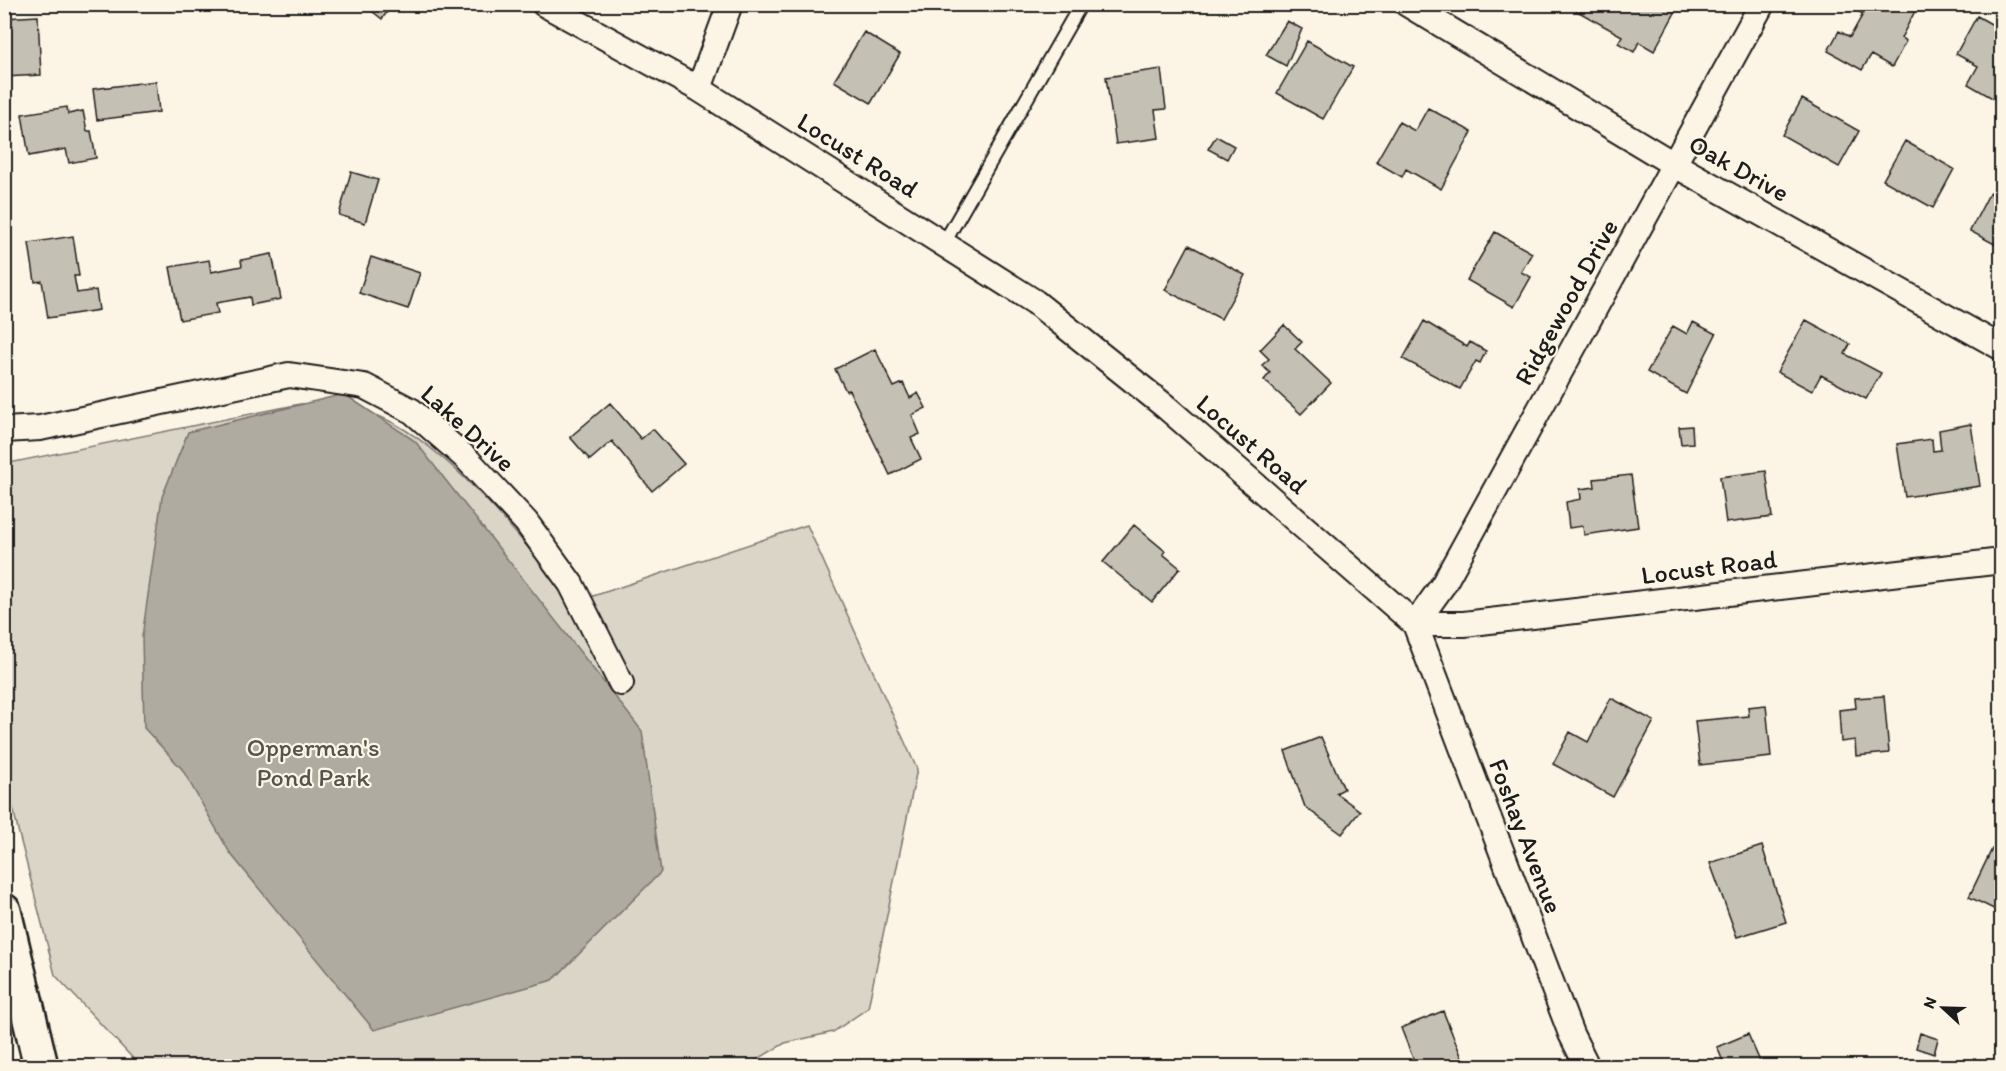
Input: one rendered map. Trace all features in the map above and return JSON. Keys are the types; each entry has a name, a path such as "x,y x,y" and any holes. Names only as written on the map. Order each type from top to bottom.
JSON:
{"main road":[{"path":"4,911 41,1066"}],"street":[{"name":"Locust Road","path":"544,4 699,89 1035,302 1070,327 1166,407 1415,624 1464,624 2001,561"},
{"path":"699,89 730,4"},
{"name":"Oak Drive","path":"1407,4 1675,165 2001,348"},
{"name":"Ridgewood Drive","path":"1415,624 1443,585 1762,4"},
{"name":"Lake Drive","path":"4,430 40,428 289,375 364,386 412,411 467,459 526,522 571,584 621,683"},
{"name":"Foshay Avenue","path":"1415,624 1563,1012 1587,1066"}],"lane":[{"path":"944,243 1081,4"}],"green space":[{"name":"Opperman's Pond Park","path":"300,404 341,406 381,417 407,431 433,450 459,473 510,526 572,603 807,525 917,769 868,1008 833,1032 785,1043 746,1066 140,1066 55,975 18,830 4,767 4,464"}],"shaded area":[{"path":"344,394 415,441 642,731 661,872 553,980 374,1030 230,853 182,769 144,728 142,637 162,497 188,432"}],"building":[{"path":"363,4 393,4 382,19"},
{"path":"1580,4 1669,4 1677,9 1654,51 1639,42 1634,52 1618,43 1622,36 1577,11"},
{"path":"1860,4 1903,4 1915,11 1901,38 1906,41 1892,67 1871,55 1862,70 1828,51 1839,31 1850,37 1863,14 1857,11"},
{"path":"38,16 41,75 4,77 4,18"},
{"path":"1977,16 2002,30 2002,85 1994,99 1968,84 1978,66 1956,54"},
{"path":"1287,21 1302,29 1286,66 1266,55"},
{"path":"864,32 900,54 871,103 834,81"},
{"path":"1307,41 1353,67 1323,119 1277,93"},
{"path":"1161,69 1166,109 1155,110 1159,138 1116,144 1106,77"},
{"path":"156,81 159,112 97,120 93,89"},
{"path":"1802,99 1859,131 1839,167 1782,135"},
{"path":"67,107 68,114 83,111 87,131 91,131 96,158 69,163 66,149 29,156 22,114"},
{"path":"1428,108 1472,132 1441,189 1406,169 1402,177 1376,162 1399,122 1415,131"},
{"path":"1216,136 1234,146 1227,159 1208,149"},
{"path":"1905,141 1954,169 1933,208 1883,180"},
{"path":"351,172 378,180 365,223 339,215"},
{"path":"1990,192 2002,198 2002,248 1970,231"},
{"path":"1495,232 1532,253 1521,272 1531,277 1514,307 1467,280"},
{"path":"73,236 79,276 74,276 77,293 96,290 99,310 48,318 42,281 35,282 29,243"},
{"path":"1189,245 1245,275 1221,319 1165,290"},
{"path":"272,254 281,299 251,305 250,297 216,303 218,313 180,320 170,267 209,260 211,272 242,266 241,260"},
{"path":"371,257 420,273 408,309 359,293"},
{"path":"1806,320 1850,344 1845,354 1881,373 1866,399 1821,375 1812,391 1777,372"},
{"path":"1424,321 1467,347 1470,342 1486,351 1480,363 1476,361 1460,389 1403,359"},
{"path":"1693,322 1716,334 1686,394 1647,372 1673,326 1687,334"},
{"path":"1284,325 1302,342 1295,349 1331,383 1301,414 1264,380 1270,373 1262,365 1269,359 1260,350"},
{"path":"875,349 894,387 903,383 910,398 918,393 926,408 912,415 920,434 911,438 921,459 890,475 849,390 846,391 835,369"},
{"path":"610,403 641,439 653,429 684,464 652,491 612,441 590,460 570,437"},
{"path":"1971,424 1980,486 1905,497 1897,444 1932,439 1933,451 1941,450 1939,430"},
{"path":"1692,426 1693,443 1681,444 1679,427"},
{"path":"1766,471 1772,517 1726,523 1720,477"},
{"path":"1631,475 1638,527 1584,535 1583,526 1569,528 1566,502 1581,499 1580,489 1595,487 1594,479"},
{"path":"1134,525 1165,551 1163,554 1180,568 1152,602 1103,562"},
{"path":"1884,696 1889,753 1856,756 1855,740 1841,742 1839,710 1856,708 1855,698"},
{"path":"1611,698 1654,721 1613,797 1553,764 1570,732 1588,742"},
{"path":"1766,705 1771,757 1700,765 1695,721 1749,716 1748,707"},
{"path":"1321,737 1344,789 1336,793 1360,811 1342,834 1305,807 1285,751"},
{"path":"1762,846 1786,922 1737,937 1710,863"},
{"path":"1992,849 2002,853 2002,913 1969,897"},
{"path":"1443,1011 1464,1063 1462,1066 1416,1066 1401,1028"},
{"path":"1920,1033 1938,1039 1934,1054 1916,1048"},
{"path":"1748,1034 1762,1066 1725,1066 1717,1047"}]}
